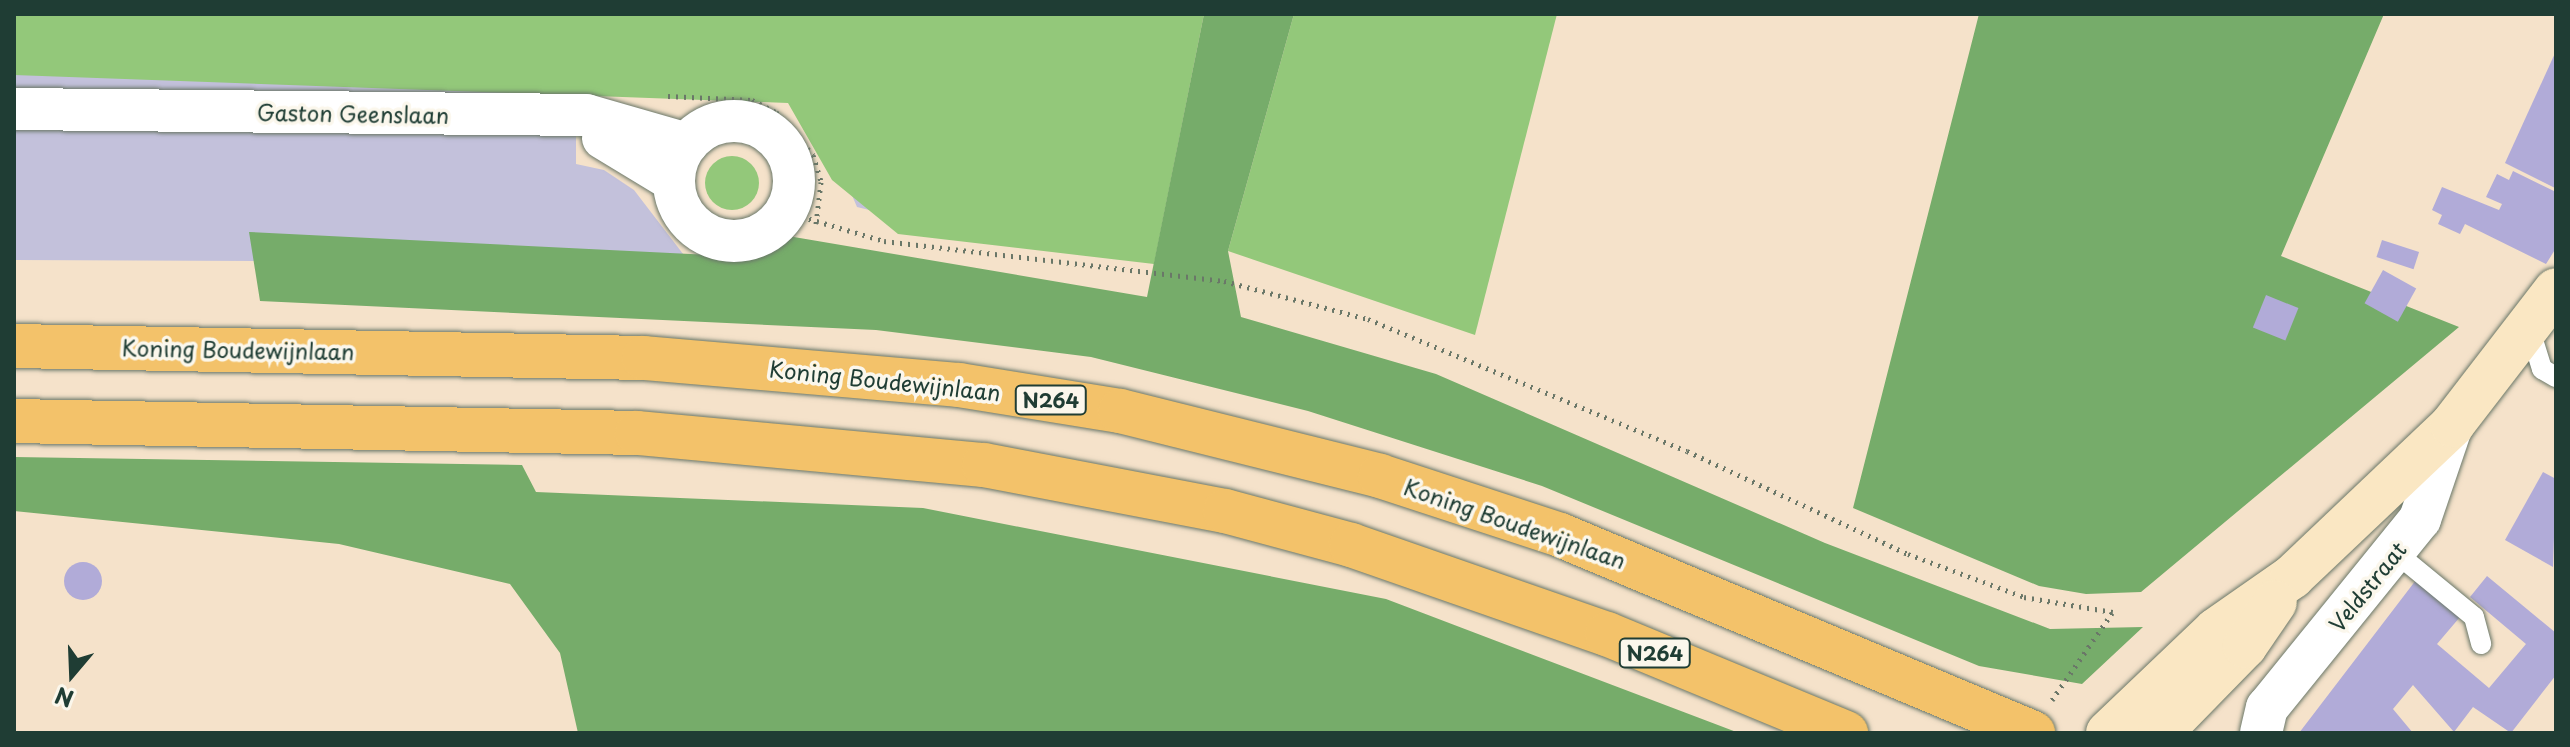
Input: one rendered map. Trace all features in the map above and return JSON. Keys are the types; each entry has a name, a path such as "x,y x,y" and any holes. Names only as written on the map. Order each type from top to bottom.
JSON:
{"highway":[{"name":"Koning Boudewijnlaan","path":"14,346 644,358 959,385 1120,411 1380,476 1560,535 2042,716"},
{"name":"N264","path":"14,421 637,433 877,451 1078,481 1225,511 1461,580 1846,733"}],"main road":[{"path":"2108,733 2216,630 2292,577 2452,425 2556,290"},
{"path":"2160,733 2245,646 2292,577"}],"street":[{"name":"Gaston Geenslaan","path":"14,109 586,115 681,162"},
{"path":"726,122 768,132 794,173 786,212 754,238 715,239 682,212 681,162 726,122"},
{"name":"Gaston Geenslaan","path":"14,132 575,135 617,143 681,162"},
{"name":"Veldstraat","path":"2261,733 2267,708 2395,552 2426,508 2452,425"}],"lane":[{"path":"2528,324 2542,369 2556,377"},
{"path":"2395,552 2474,617 2481,644"}],"path":[{"path":"786,212 884,241 1224,281 1368,319 1687,451 1908,554 2024,597 2113,612 2042,716"}],"shaded area":[{"path":"14,14 931,14 910,220 857,207 810,97 576,71 576,164 604,170 634,190 690,263 14,260"}],"green space":[{"path":"14,14 1204,14 1154,264 898,234 832,180 788,103 14,75"},
{"path":"1204,14 1294,14 1228,251 1241,317 1436,374 1825,543 2050,629 2143,627 2082,684 1979,666 1542,486 1308,411 1091,357 876,330 260,301 249,232 751,257 788,236 1147,297"},
{"path":"1294,14 1557,14 1475,335 1228,251"},
{"path":"1979,14 2384,14 2281,256 2459,327 2141,592 2086,594 2039,586 1853,508"},
{"path":"732,156 751,164 759,183 751,202 732,210 713,202 705,183 713,164"},
{"path":"14,457 522,465 536,492 923,508 1386,599 1739,733 578,733 560,653 510,584 339,544 14,511"}],"building":[{"path":"2556,51 2556,186 2555,188 2505,163"},
{"path":"2513,171 2556,192 2556,248 2546,264 2465,224 2460,234 2438,224 2442,215 2432,210 2442,187 2499,210 2502,204 2486,197 2497,174 2509,180"},
{"path":"2382,240 2419,252 2414,269 2376,257"},
{"path":"2383,270 2416,288 2398,322 2365,303"},
{"path":"2266,295 2298,308 2285,341 2253,327"},
{"path":"2543,472 2556,479 2553,567 2505,540"},
{"path":"83,562 97,567 102,581 97,595 83,600 69,595 64,581 69,567"},
{"path":"2487,576 2556,633 2556,675 2511,733 2473,707 2454,732 2413,685 2393,709 2413,733 2299,733 2416,580 2460,617 2437,644 2489,688 2526,644 2470,597"}]}
